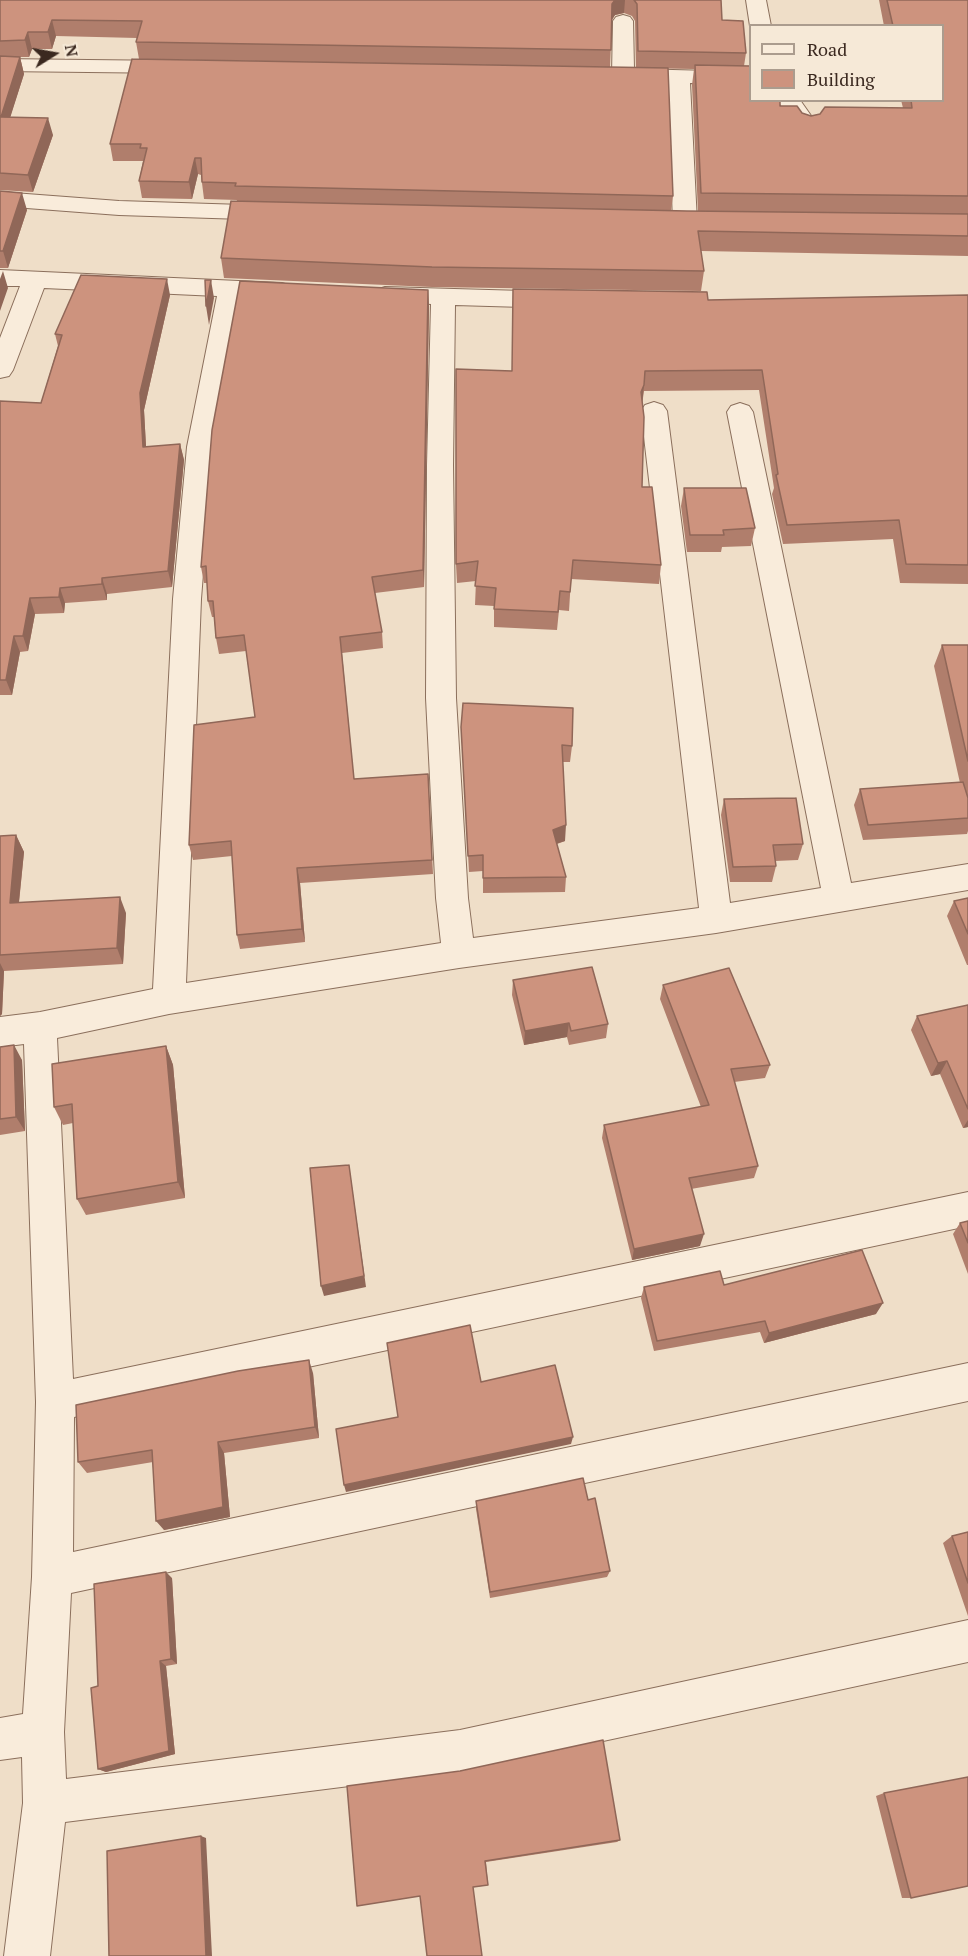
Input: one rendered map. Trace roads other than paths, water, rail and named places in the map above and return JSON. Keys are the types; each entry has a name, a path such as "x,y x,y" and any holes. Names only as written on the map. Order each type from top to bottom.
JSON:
{"street":[{"path":"756,0 761,24"},
{"path":"623,21 623,75"},
{"path":"0,64 199,67"},
{"path":"599,75 749,78"},
{"path":"679,76 685,222"},
{"path":"789,102 808,127"},
{"path":"0,199 119,208 296,213"},
{"path":"662,221 709,222"},
{"path":"0,278 301,292"},
{"path":"3,355 35,280"},
{"path":"169,1000 187,599 200,447 230,289"},
{"path":"360,294 583,301"},
{"path":"443,298 440,477 441,698 452,898 459,954"},
{"path":"654,411 716,919"},
{"path":"740,412 839,900"},
{"path":"0,1032 40,1027 169,1000 459,954 716,919 968,877"},
{"path":"27,1956 45,1803 43,1732 52,1577 55,1402 40,1027"},
{"path":"55,1402 968,1209"},
{"path":"52,1577 968,1382"},
{"path":"45,1803 460,1751 968,1641"},
{"path":"0,1739 43,1732"}]}
